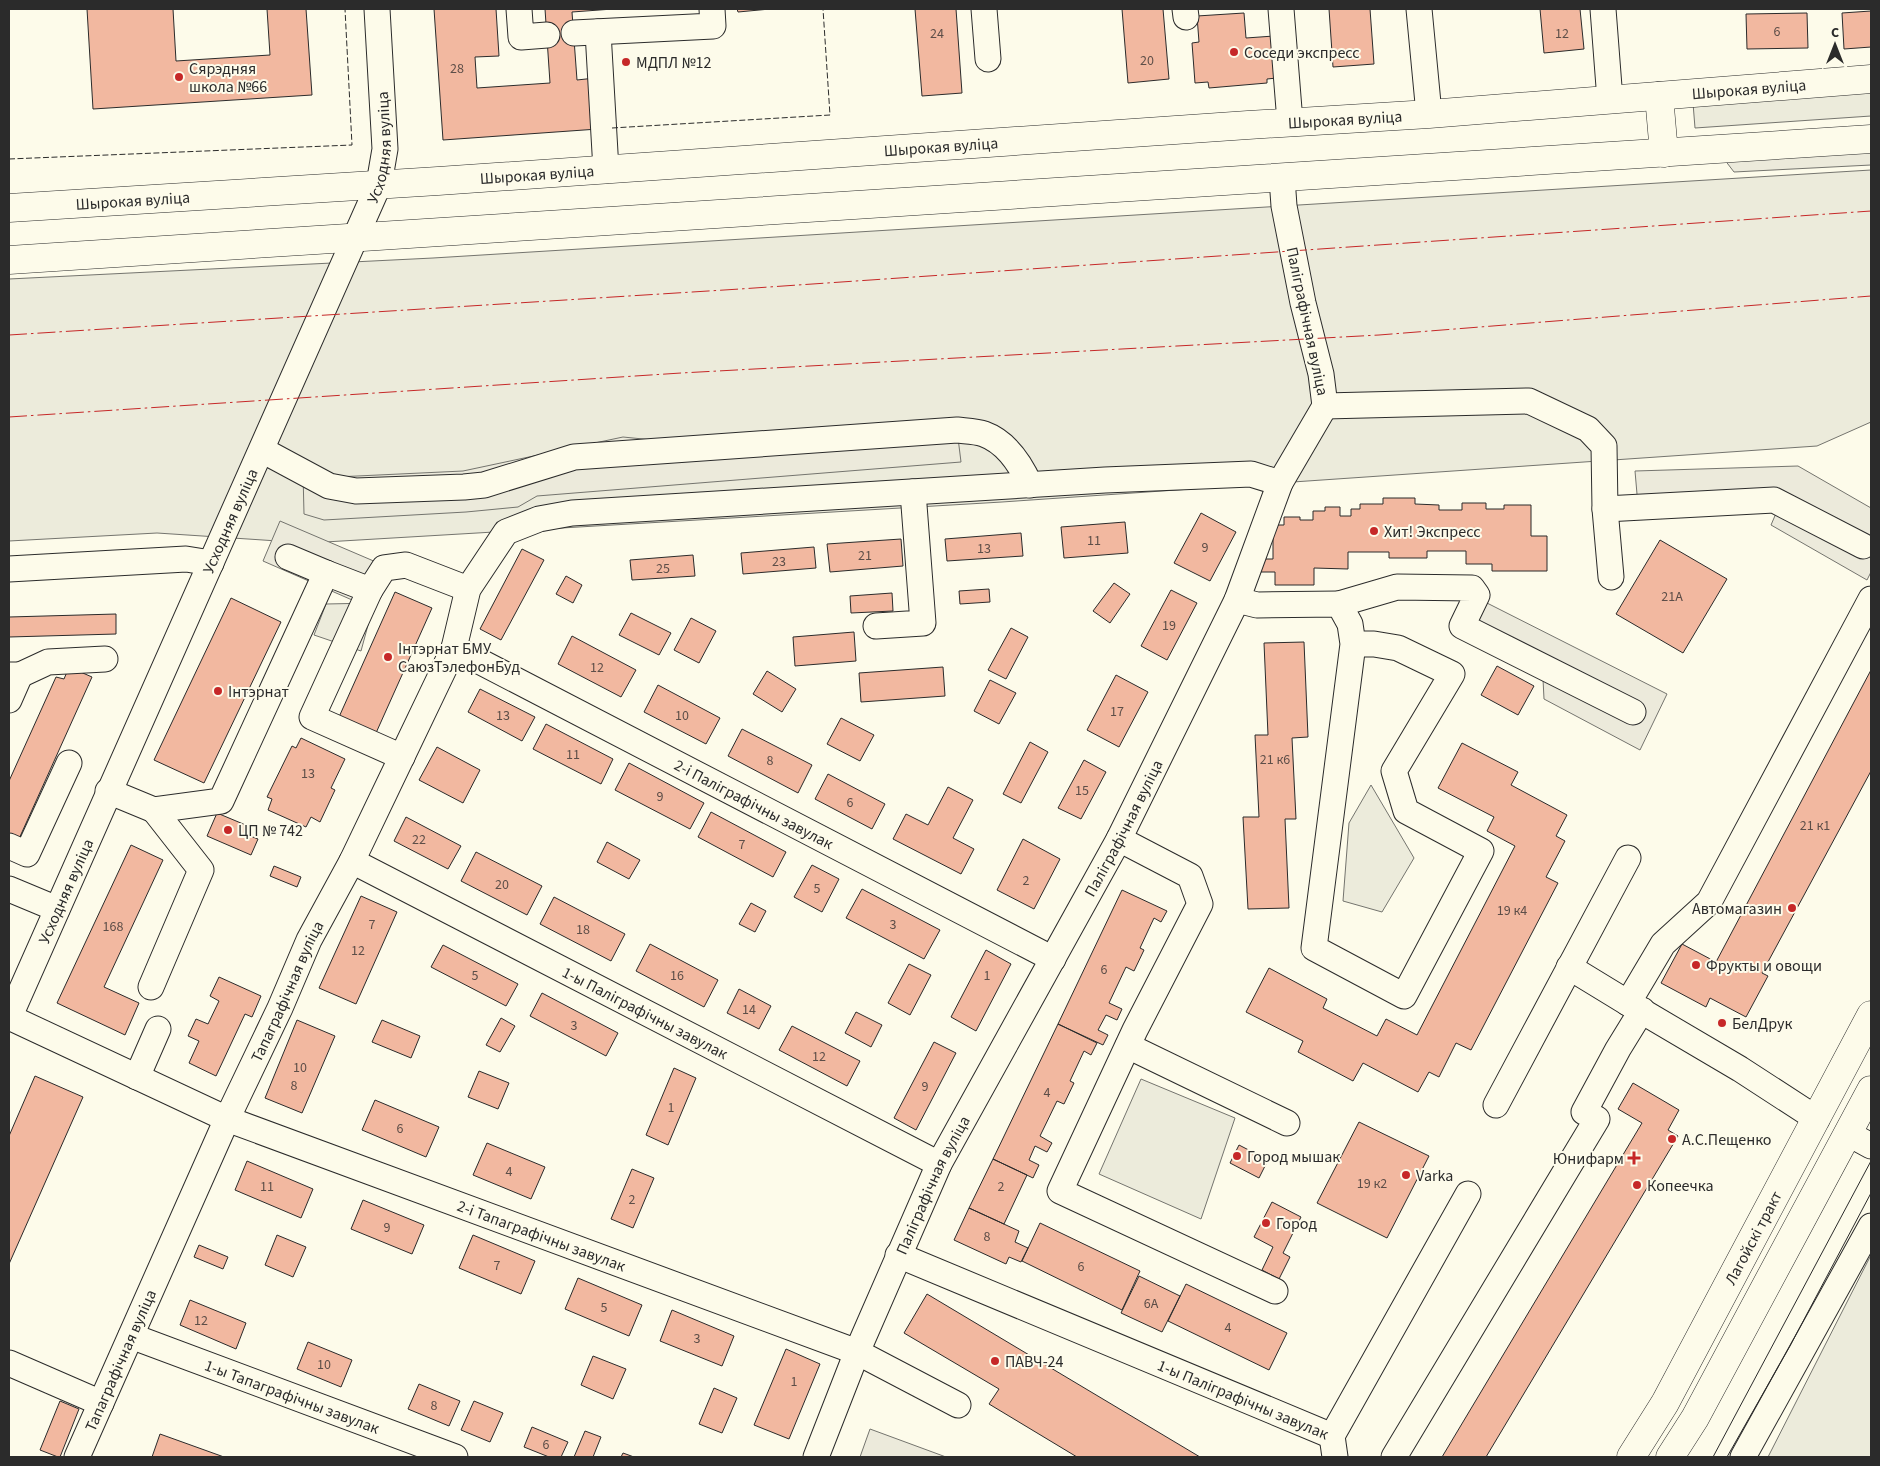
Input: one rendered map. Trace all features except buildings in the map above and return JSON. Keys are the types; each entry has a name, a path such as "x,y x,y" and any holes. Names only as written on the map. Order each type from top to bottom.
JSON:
{"main road":[{"name":"Шырокая вуліца","path":"9,208 606,170 1429,114 1871,79"},
{"path":"1659,96 1664,153"},
{"path":"9,260 1871,139"},
{"name":"Лагойскі тракт","path":"1631,1457 1665,1402 1871,1015"},
{"path":"1670,1457 1860,1140 1871,1090"},
{"path":"1817,1119 1860,1140"}],"street":[{"name":"Усходняя вуліца","path":"9,1017 108,791 357,236 378,184 385,150 377,9"},
{"path":"519,9 521,37 547,35"},
{"path":"606,170 586,33 713,26 712,9"},
{"path":"984,9 988,59"},
{"path":"1281,9 1290,122"},
{"path":"1420,9 1429,114"},
{"path":"1602,9 1610,100"},
{"name":"Паліграфічная вуліца","path":"816,1457 857,1352 939,1164 1119,840 1237,600 1280,483 1325,406 1320,374 1303,303 1288,225 1282,178"},
{"path":"1325,406 1529,401 1588,429 1604,446 1605,509 1611,578"},
{"path":"262,450 329,486 356,491 484,485 574,457 957,430 984,434 998,442 1021,465 1030,485"},
{"path":"876,626 922,623 913,492 1105,480 1251,474 1280,483"},
{"name":"Тапаграфічная вуліца","path":"77,1457 227,1119 280,1008 308,940 352,861 454,648 468,589 506,532 539,518 572,513 913,492"},
{"path":"1605,509 1774,500 1863,546"},
{"path":"288,557 370,590"},
{"path":"9,569 186,558 211,562"},
{"path":"402,757 312,717 370,590 384,568 406,566 468,589"},
{"path":"154,810 221,801 326,573"},
{"path":"1237,600 1257,605 1340,604 1397,587 1472,588 1477,595 1462,626 1633,712"},
{"path":"1394,1457 1598,1119 1584,1112 1618,1049 1663,944 1709,902 1871,598"},
{"path":"1340,604 1350,624 1352,644 1314,948 1404,996 1481,851 1406,811 1394,771 1452,674 1398,648 1374,644 1352,644"},
{"name":"2-і Паліграфічны завулак","path":"454,648 1053,958"},
{"path":"9,700 14,675 48,662 105,659"},
{"path":"9,846 27,854 68,764"},
{"path":"108,791 154,810 201,870 151,987"},
{"path":"1119,840 1190,876 1200,904 1128,1046 1060,1191 1275,1291"},
{"path":"1496,1105 1628,858"},
{"name":"1-ы Паліграфічны завулак","path":"352,861 939,1164"},
{"path":"9,889 56,909"},
{"path":"1569,967 1740,1069 1817,1119"},
{"name":"2-і Тапаграфічны завулак","path":"9,1017 227,1119 857,1352 958,1405"},
{"path":"137,1077 158,1029"},
{"path":"1128,1046 1287,1123"},
{"name":"1-ы Паліграфічны завулак","path":"898,1255 1334,1446 1468,1194"},
{"path":"1743,1457 1871,1226"},
{"name":"1-ы Тапаграфічны завулак","path":"131,1336 455,1457"},
{"path":"9,1363 101,1402"}],"shaded area":[{"path":"1871,91 1871,116 1695,128 1693,103"},
{"path":"1871,148 1871,165 1734,172 1721,155"},
{"path":"1871,170 1871,422 1817,446 1002,502 308,543 157,533 9,541 9,279 433,258"},
{"path":"957,430 961,462 537,496 518,507 466,512 324,520 304,514 303,473 336,477 463,471 623,437 663,441"},
{"path":"1798,466 1871,508 1871,572 1867,580 1771,525 1777,511 1639,517 1635,471"},
{"path":"280,521 376,562 359,603 263,561"},
{"path":"374,603 361,651 314,635 326,604"},
{"path":"1487,603 1667,694 1640,750 1544,699 1543,679 1469,639"},
{"path":"1371,785 1414,858 1382,912 1343,901 1349,823"},
{"path":"1141,1079 1235,1118 1201,1219 1099,1174"},
{"path":"1871,1255 1871,1457 1768,1457"},
{"path":"870,1429 946,1457 860,1457"}],"tram line":[{"path":"1713,1457 1871,1161"},
{"path":"1727,1457 1790,1346 1871,1193"}],"fence":[{"path":"9,159 352,145 345,9"},
{"path":"612,128 830,115 823,9"}],"power":[{"path":"9,335 740,289 1871,211"},
{"path":"9,417 681,373 1379,335 1871,296"}],"place":[{"name":"Соседи экспресс","path":"1234,52"},
{"name":"МДПЛ №12","path":"626,62"},
{"name":"Сярэдняя школа №66","path":"179,77"},
{"name":"Хит! Экспресс","path":"1374,531"},
{"name":"Інтэрнат БМУ СаюзТэлефонБуд","path":"388,657"},
{"name":"Інтэрнат","path":"218,691"},
{"name":"ЦП № 742","path":"228,830"},
{"name":"Автомагазин","path":"1792,908"},
{"name":"Фрукты и овощи","path":"1696,965"},
{"name":"БелДрук","path":"1722,1023"},
{"name":"А.С.Пещенко","path":"1672,1139"},
{"name":"Город мышак","path":"1237,1156"},
{"name":"Юнифарм","path":"1634,1158"},
{"name":"Varka","path":"1406,1175"},
{"name":"Копеечка","path":"1637,1185"},
{"name":"Город","path":"1266,1223"},
{"name":"ПАВЧ-24","path":"995,1361"}]}
